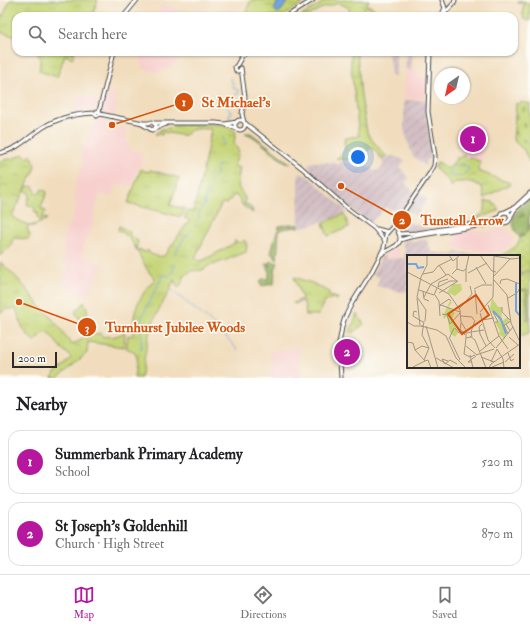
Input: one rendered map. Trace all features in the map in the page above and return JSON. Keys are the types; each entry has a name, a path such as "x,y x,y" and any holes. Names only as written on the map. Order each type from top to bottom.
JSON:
{"main road":[{"path":"127,12 137,0"},
{"path":"294,12 313,0"},
{"path":"445,12 455,0"},
{"path":"443,1 447,6 452,5"},
{"path":"443,1 445,8 443,12"},
{"path":"98,112 105,92 113,56"},
{"path":"242,56 235,68 243,79"},
{"path":"242,56 241,67 245,97 242,114 246,126 244,129"},
{"path":"341,378 339,352 341,332 345,316 379,258 385,241 385,236 396,223 430,173 435,162 428,112 430,56"},
{"path":"237,65 241,67"},
{"path":"237,71 240,71 241,67"},
{"path":"237,129 235,126 243,107"},
{"path":"0,153 19,147 44,127 58,119 79,113 98,112 149,124 205,122 224,124 242,120 288,156 347,208 374,228 390,246 394,247"},
{"path":"139,122 152,130 168,123"},
{"path":"154,123 156,125 155,128"},
{"path":"224,124 240,131 244,129 255,131"},
{"path":"374,228 409,234 492,221 500,217 501,213 506,212 515,206 530,193"},
{"path":"400,240 410,237 508,222 516,209 530,196"},
{"path":"506,212 511,216"},
{"path":"500,217 502,222"},
{"path":"379,258 384,252 398,245 400,240 396,223"}],"shaded area":[{"path":"161,4 182,12 160,12"},
{"path":"141,56 180,56 174,65 157,72 142,69"},
{"path":"388,56 396,56 396,76 391,76"},
{"path":"407,56 413,56 411,70 405,69"},
{"path":"406,69 418,70 418,77 427,77 426,99 404,98"},
{"path":"107,93 116,94 115,116 103,113 101,111"},
{"path":"86,96 101,100 94,111 76,113 74,99"},
{"path":"404,100 426,100 426,120 433,158 426,160 425,166 412,155 404,129"},
{"path":"97,118 106,118 105,130 117,132 119,126 126,127 125,133 129,150 144,153 131,186 119,184 113,191 111,197 99,195 90,235 86,237 82,255 87,259 104,264 87,297 63,284 63,280 69,266 63,263 63,242 64,234 71,221 76,205 74,194 77,179 83,163 81,153"},
{"path":"479,123 485,127 483,143 485,149 481,162 470,157 466,159 455,146"},
{"path":"389,156 394,156 405,161 400,167 409,178 405,183 414,192 399,216 392,209 388,209 386,207 370,223 347,206 317,177 308,165 313,162 333,162 338,165 341,162 363,163 373,169 373,171 380,170 384,164 381,161"},
{"path":"300,173 309,177 348,212 310,226 299,227 298,178"},
{"path":"418,193 427,199 416,216 407,210"},
{"path":"400,220 432,228 407,233 401,232 398,229"},
{"path":"470,229 485,232 500,229 508,231 513,235 514,239 503,251 489,253 458,248 455,243 455,232"},
{"path":"411,239 414,242 426,239 432,252 451,254 458,252 478,255 407,255 407,291 402,292 376,286 380,278 373,274 381,258 384,255 387,259 404,258 405,251 402,242"},
{"path":"397,248 400,251 401,258 387,259 384,255 390,250"},
{"path":"298,347 302,378 270,378 268,370 273,369 269,351"}],"green space":[{"path":"10,0 98,0 94,12 12,12 12,36 0,32 0,16 3,16"},
{"path":"251,0 308,0 289,12 246,12"},
{"path":"327,0 369,0 367,4 379,12 375,12 366,6 362,12 350,12 349,8 339,3 315,12 308,12"},
{"path":"519,0 528,4 530,3 530,21 523,19 524,16 522,15 524,3 518,3"},
{"path":"39,56 65,56 57,77 39,71"},
{"path":"351,56 357,56 361,96 367,132 386,156 382,159 372,147 365,152 364,160 336,159 345,151 344,138 359,136"},
{"path":"521,102 530,104 530,164 524,150 513,140 516,103 520,104"},
{"path":"210,124 227,127 236,132 234,143 239,152 234,166 240,168 238,187 245,199 244,204 248,204 253,213 243,206 237,196 234,195 227,204 222,203 195,258 199,261 204,260 235,243 235,240 237,243 239,241 241,243 244,240 246,242 246,252 213,265 211,264 203,270 190,271 185,276 178,288 174,280 151,327 147,341 141,378 134,378 137,357 133,351 126,348 128,335 132,336 133,333 133,320 139,301 144,292 155,279 145,266 134,245 118,230 119,226 130,232 129,234 137,240 138,243 136,247 138,250 146,252 148,250 149,253 153,255 164,256 189,221 184,218 187,211 193,212 211,129 193,130 187,132 185,135 163,132 162,135 155,134 162,129 170,128 172,126"},
{"path":"245,133 251,133 291,164 278,157 257,140"},
{"path":"24,154 27,158 31,155 35,169 12,216 30,226 27,228 30,236 28,239 13,238 10,248 0,256 0,161"},
{"path":"463,155 467,159 470,157 481,162 478,171 510,183 511,185 504,187 484,198 482,187 472,182 456,182 451,187 449,185 450,183 435,168 436,163 439,162 446,169 455,161 456,158"},
{"path":"141,169 144,171 149,172 150,170 179,178 170,205 185,209 181,217 128,203"},
{"path":"28,186 34,187 36,193 39,194 42,189 47,192 41,208 46,211 41,219 43,217 47,219 34,226 30,226 37,224 40,220 37,217 38,213 34,211 35,208 27,204 30,194 25,191"},
{"path":"530,199 529,227 525,235 520,238 514,226 514,216"},
{"path":"485,201 493,202 498,208 498,211 471,221 484,212"},
{"path":"344,214 349,227 328,236 323,223"},
{"path":"290,224 299,225 299,227 282,229 279,231 277,260 271,253 279,228 278,227"},
{"path":"530,224 530,271 523,272 520,276 520,255 502,255 516,246 520,238 525,235"},
{"path":"271,261 278,263 275,270 274,284 261,286 260,282 262,279 268,279 269,272 266,264"},
{"path":"0,262 27,289 64,334 71,345 87,336 100,333 103,337 112,337 125,333 124,347 88,342 87,353 58,378 52,378 55,373 71,358 46,331 35,342 25,331 16,309 6,309 0,313"},
{"path":"530,273 530,332 520,337 520,291 526,290 527,320 529,320 527,289 520,290 520,277 524,274"},
{"path":"294,277 312,283 329,292 329,296 338,298 337,300 332,298 322,304 323,306 320,308 321,310 319,315 306,315 303,301 293,303 302,299"},
{"path":"84,302 87,316 84,326 75,312"},
{"path":"357,314 364,324 352,334 350,332"}],"water":[{"path":"276,0 280,0 282,2 284,0 289,0 279,12 276,12 274,9 277,4"}],"waterway":[{"path":"230,78 233,88 238,90 239,93 235,95"},
{"path":"228,108 232,113 228,115 231,119 229,121"},
{"path":"223,137 224,145"},
{"path":"209,182 216,175 218,164"},
{"path":"449,174 449,171 453,166 464,164 469,168 462,176 452,176"},
{"path":"196,221 199,218 199,212 204,205 206,194 210,191"},
{"path":"247,206 252,211"},
{"path":"175,254 184,238 191,231"},
{"path":"171,274 175,265"},
{"path":"140,351 142,344 141,319 163,275 166,274 168,277 170,275"},
{"path":"170,288 212,323 237,350"}],"place":[{"name":"St Michael's","path":"112,125"},
{"name":"Summerbank Primary Academy","path":"473,139"},
{"name":"Tunstall Arrow","path":"341,186"},
{"name":"Turnhurst Jubilee Woods","path":"19,302"},
{"name":"St Joseph's Goldenhill","path":"347,352"}]}
